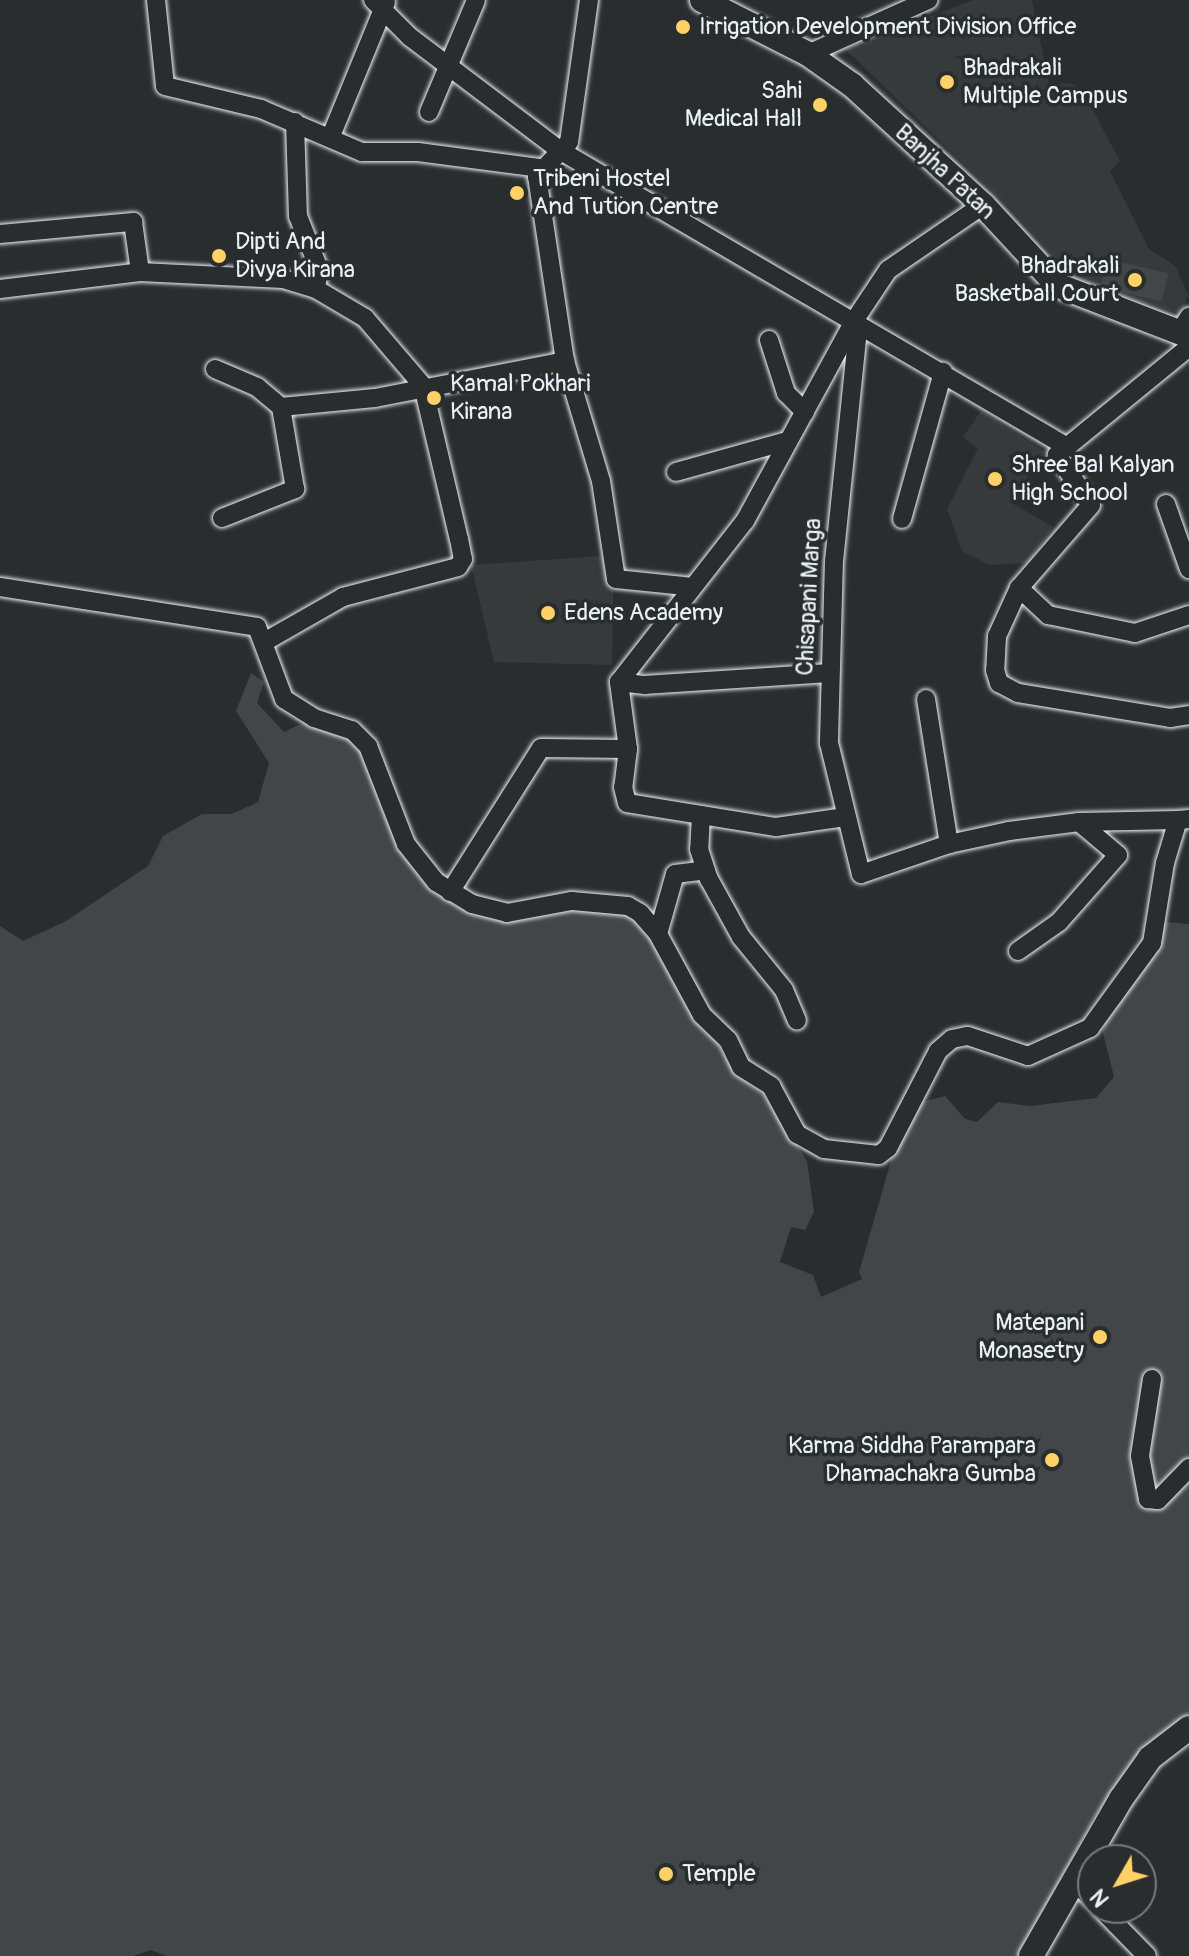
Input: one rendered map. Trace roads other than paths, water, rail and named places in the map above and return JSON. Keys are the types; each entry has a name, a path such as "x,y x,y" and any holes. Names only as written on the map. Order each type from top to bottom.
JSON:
{"main road":[{"name":"Banjha Patan","path":"702,0 808,54 852,85 983,205 1057,285 1187,332"},
{"path":"1031,1956 1073,1880 1150,1758 1187,1732"}],"street":[{"path":"156,0 165,86 295,122 362,152 418,152 539,168 552,164 569,142 589,0"},
{"path":"429,112 476,0"},
{"path":"808,54 928,0"},
{"path":"331,136 381,3 561,151 1064,445"},
{"path":"295,122 298,216 319,269 316,289"},
{"path":"539,168 565,361 601,481 616,579 693,587"},
{"path":"845,817 776,827 627,803 623,787 628,749 619,682 745,521 854,321 888,270 983,205"},
{"path":"0,234 133,222 140,272"},
{"path":"0,289 140,272 246,274 316,289 365,318 423,386 463,559 458,567 343,597 266,641"},
{"name":"Chisapani Marga","path":"854,321 857,339 842,442 829,673 829,743 861,874 949,844"},
{"path":"1187,332 1064,445 1057,455 1091,505 1019,588 997,636 999,683 1018,693 1170,718 1189,715"},
{"path":"769,340 786,393 805,412"},
{"path":"281,407 375,398 423,386 565,361"},
{"path":"215,369 257,387 281,407 295,489 222,518"},
{"path":"902,519 943,372"},
{"path":"676,472 787,441"},
{"path":"1166,504 1189,569"},
{"path":"0,587 234,620 257,627 266,641 284,699 314,718 352,730 368,746 406,844 450,892 507,913 572,901 628,906 658,934 702,1015 728,1040 745,1072 771,1086 797,1134 824,1149 879,1155 945,1042 968,1036 1028,1056 1090,1028 1152,943 1165,863 1184,820 1079,822 949,844 926,699"},
{"path":"1019,588 1048,615 1135,633 1189,615"},
{"path":"619,682 645,685 829,673"},
{"path":"450,892 541,748 628,749"},
{"path":"701,815 699,849 706,870 741,937 784,990 797,1020"},
{"path":"1018,951 1059,922 1118,855 1079,822"},
{"path":"658,934 675,874 706,870"},
{"path":"1152,1379 1140,1456 1148,1499 1158,1500 1189,1468"},
{"path":"1073,1880 1077,1884"},
{"path":"1116,1924 1147,1956"}],"place":[{"name":"Irrigation Development Division Office","path":"683,27"},
{"name":"Bhadrakali Multiple Campus","path":"947,82"},
{"name":"Sahi Medical Hall","path":"820,105"},
{"name":"Tribeni Hostel And Tution Centre","path":"517,193"},
{"name":"Dipti And Divya Kirana","path":"219,256"},
{"name":"Bhadrakali Basketball Court","path":"1135,280"},
{"name":"Kamal Pokhari Kirana","path":"434,398"},
{"name":"Shree Bal Kalyan High School","path":"995,479"},
{"name":"Edens Academy","path":"548,613"},
{"name":"Matepani Monasetry","path":"1100,1337"},
{"name":"Karma Siddha Parampara Dhamachakra Gumba","path":"1052,1460"},
{"name":"Temple","path":"666,1874"}]}
